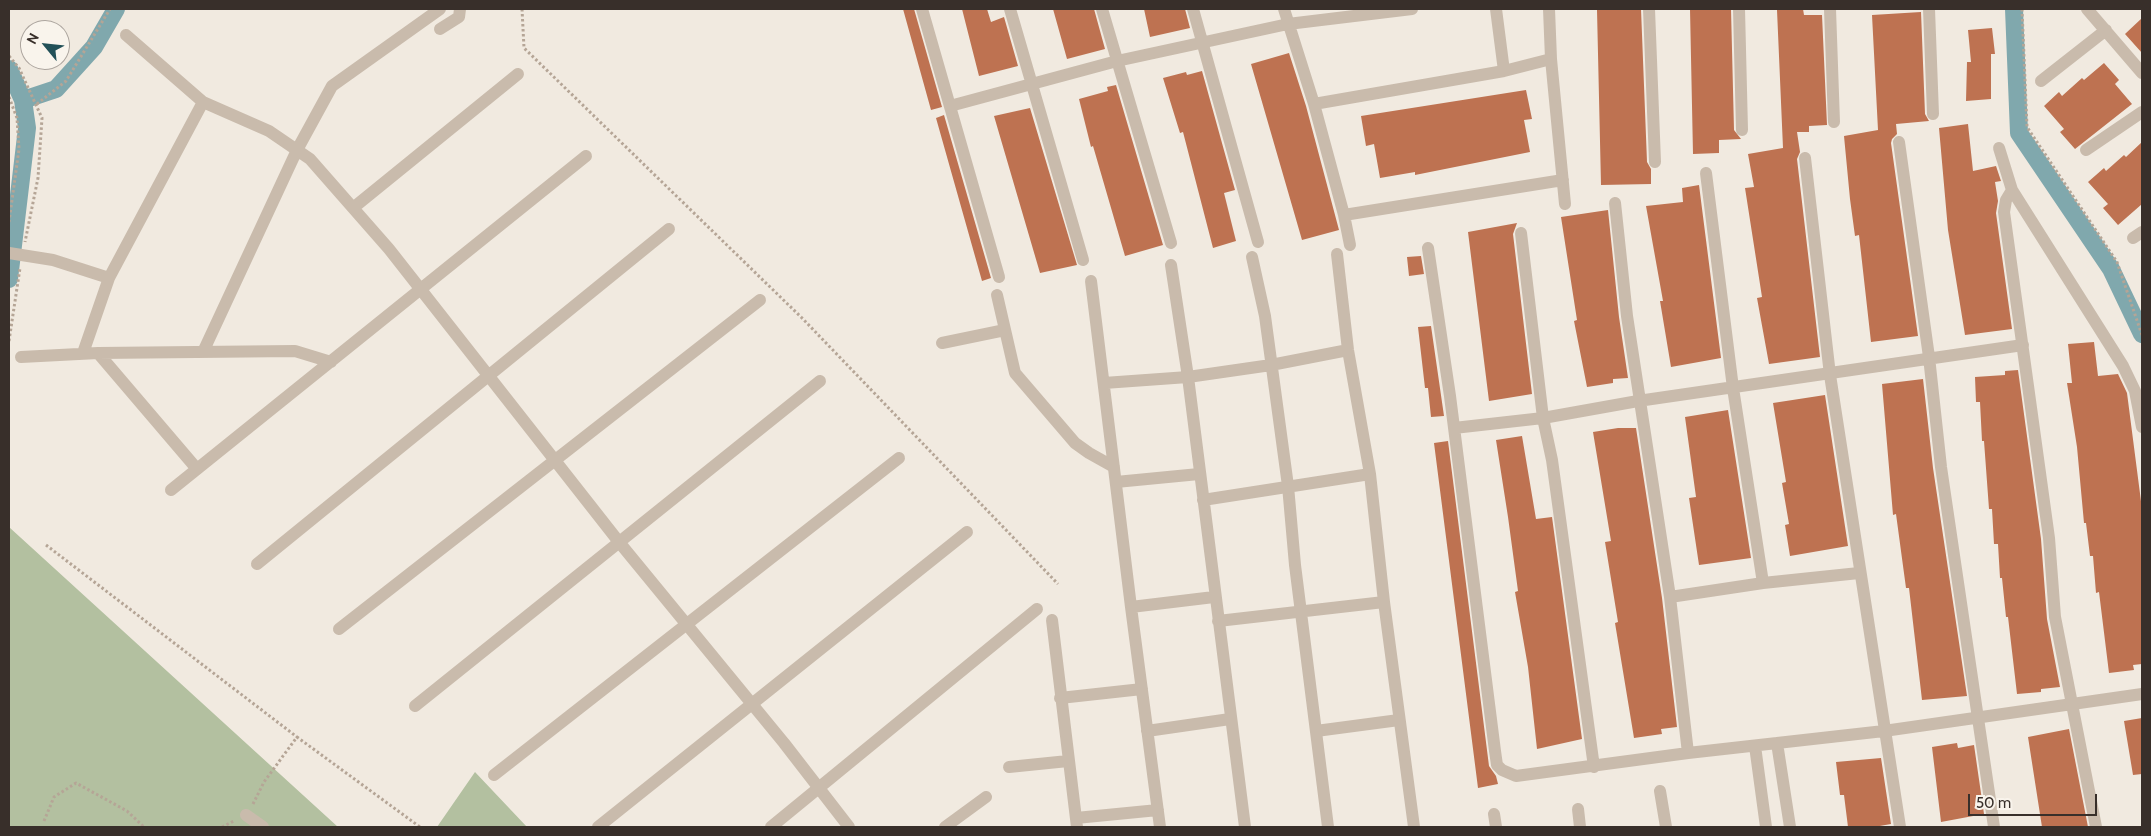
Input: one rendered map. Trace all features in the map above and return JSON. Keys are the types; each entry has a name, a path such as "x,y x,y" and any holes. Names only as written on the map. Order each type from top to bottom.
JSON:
{"street":[{"path":"203,352 297,150 332,86 440,9"},
{"path":"440,29 459,17 460,9"},
{"path":"922,9 999,277"},
{"path":"1010,9 1083,260"},
{"path":"1102,9 1171,242"},
{"path":"1193,9 1258,242"},
{"path":"1284,9 1314,104 1344,215 1350,245"},
{"path":"950,106 1117,61 1288,24 1412,9"},
{"path":"1496,9 1504,71"},
{"path":"1549,9 1551,59 1565,204"},
{"path":"1649,9 1655,162"},
{"path":"1739,9 1742,130"},
{"path":"1830,9 1834,122"},
{"path":"1929,9 1933,114"},
{"path":"2087,9 2141,68"},
{"path":"2042,81 2106,30"},
{"path":"126,35 203,102 269,131 310,159 420,289 554,461 752,704 849,827"},
{"path":"1314,104 1504,71 1551,59"},
{"path":"353,208 518,74"},
{"path":"83,353 109,278 203,102"},
{"path":"2086,150 2142,112"},
{"path":"1899,142 1930,357 1941,467 1994,827"},
{"path":"1999,148 2012,190 2123,366 2135,391 2142,427"},
{"path":"171,490 586,156"},
{"path":"1805,158 1830,375 1859,573 1900,827"},
{"path":"1706,173 1733,388 1762,583"},
{"path":"1344,215 1563,180"},
{"path":"2012,190 2006,200 2004,212 2049,538 2055,617 2096,827"},
{"path":"1615,203 1638,401 1670,597 1688,753"},
{"path":"258,564 669,229"},
{"path":"1522,233 1543,418 1552,460 1594,767"},
{"path":"1428,248 1454,428 1497,765 1502,770 1516,776 1594,767 1688,753 1884,732 2142,694"},
{"path":"9,253 53,260 109,278"},
{"path":"1337,254 1348,350 1370,474 1384,602 1414,827"},
{"path":"1252,257 1265,316 1288,486 1301,610 1328,827"},
{"path":"1171,266 1188,377 1214,597 1245,827"},
{"path":"1091,281 1160,827"},
{"path":"997,295 1015,374 1075,443 1114,467"},
{"path":"339,629 760,300"},
{"path":"942,343 1005,330"},
{"path":"1454,428 1543,418 1638,401 1830,375 1930,357 2023,345"},
{"path":"1104,383 1188,377 1271,365 1348,350"},
{"path":"21,357 83,353 295,352 331,362"},
{"path":"98,353 198,469"},
{"path":"415,706 820,381"},
{"path":"494,775 899,458"},
{"path":"1116,482 1199,474"},
{"path":"1203,500 1370,474"},
{"path":"598,827 967,532"},
{"path":"1670,597 1762,583 1859,573"},
{"path":"1131,607 1214,597"},
{"path":"1218,621 1384,602"},
{"path":"771,827 1037,609"},
{"path":"1052,620 1076,823 1158,810"},
{"path":"1060,698 1142,689"},
{"path":"1147,731 1230,719"},
{"path":"1316,731 1399,720"},
{"path":"1777,743 1790,827"},
{"path":"1755,746 1766,827"},
{"path":"1009,767 1068,761"},
{"path":"1660,791 1666,827"},
{"path":"945,827 986,797"},
{"path":"1578,809 1580,827"},
{"path":"1494,814 1496,827"},
{"path":"246,815 263,827"}],"path":[{"path":"37,104 66,81 110,9"},
{"path":"522,9 524,48 802,318 1058,584"},
{"path":"2022,9 2027,127 2118,262 2142,335"},
{"path":"9,56 20,68 42,118 41,151 24,248"},
{"path":"9,97 17,118 19,149 9,222"},
{"path":"9,342 21,267"},
{"path":"46,545 297,737 420,827"},
{"path":"222,827 246,815 264,782 297,737"},
{"path":"44,821 54,797 76,783 128,811 144,827"}],"green space":[{"path":"9,527 338,827 9,827"},
{"path":"475,772 527,827 437,827"}],"building":[{"path":"903,9 914,9 942,107 931,110"},
{"path":"962,9 987,9 991,22 1004,17 1018,66 979,76"},
{"path":"1053,9 1094,9 1105,49 1067,59"},
{"path":"1144,9 1185,9 1190,28 1150,37"},
{"path":"1641,9 1647,162 1651,169 1651,184 1601,185 1597,10"},
{"path":"1690,9 1731,9 1734,130 1741,139 1719,140 1719,153 1693,154"},
{"path":"1803,9 1804,15 1822,15 1827,125 1809,126 1809,132 1797,132 1800,152 1797,159 1820,357 1769,364 1757,298 1762,297 1745,188 1754,187 1748,154 1783,148 1777,10"},
{"path":"1921,12 1925,114 1929,121 1896,124 1897,134 1891,143 1918,336 1871,342 1859,235 1855,236 1850,199 1844,136 1878,130 1872,15"},
{"path":"2142,18 2142,53 2125,34"},
{"path":"1992,28 1995,54 1991,54 1991,99 1966,101 1967,62 1971,62 1968,30"},
{"path":"1289,53 1306,106 1339,230 1302,240 1251,64"},
{"path":"2104,63 2119,80 2115,84 2132,104 2075,149 2060,132 2064,129 2044,106 2059,92 2062,96 2082,78 2084,80"},
{"path":"1202,71 1235,190 1224,193 1236,241 1213,248 1183,132 1180,133 1163,78 1186,72 1187,75"},
{"path":"1116,85 1163,245 1125,256 1093,146 1091,147 1079,99 1108,91 1107,87"},
{"path":"1526,90 1532,119 1524,120 1530,152 1415,175 1415,172 1380,178 1374,144 1366,146 1361,116"},
{"path":"1030,108 1077,265 1040,273 994,116"},
{"path":"944,115 991,278 982,281 936,118"},
{"path":"1968,124 1973,171 1996,166 2001,181 1995,182 1998,201 1996,213 2012,329 1965,335 1948,230 1939,128"},
{"path":"2142,142 2142,204 2118,225 2103,208 2108,204 2088,182 2104,168 2106,171 2124,155 2126,157"},
{"path":"1699,185 1721,358 1671,367 1660,301 1663,301 1646,206 1683,202 1682,188"},
{"path":"1608,210 1619,317 1628,378 1613,379 1613,383 1587,387 1574,321 1577,320 1561,217"},
{"path":"1517,223 1513,234 1532,394 1489,401 1468,232"},
{"path":"1421,256 1424,274 1409,276 1407,257"},
{"path":"1431,326 1444,416 1431,417 1428,388 1425,388 1418,327"},
{"path":"2094,342 2098,376 2118,374 2127,393 2142,509 2142,664 2133,665 2134,670 2109,673 2099,592 2096,593 2093,556 2090,556 2086,523 2084,523 2077,447 2067,383 2072,383 2068,344"},
{"path":"2018,370 2041,539 2047,619 2060,687 2041,689 2041,692 2017,694 2008,617 2006,617 2002,578 2000,578 1998,544 1994,544 1992,509 1989,509 1980,402 1976,402 1975,377 2005,375 2005,371"},
{"path":"1923,379 1933,468 1967,696 1922,700 1909,588 1906,588 1896,514 1893,515 1882,384"},
{"path":"1825,395 1848,546 1790,556 1785,525 1789,524 1782,483 1786,482 1773,403"},
{"path":"1728,410 1751,558 1699,565 1689,498 1696,497 1685,417"},
{"path":"1618,428 1636,428 1662,598 1677,727 1661,729 1662,734 1634,738 1615,623 1618,622 1605,542 1611,541 1593,432"},
{"path":"1522,436 1536,519 1552,517 1582,739 1537,749 1528,667 1515,592 1518,591 1496,440"},
{"path":"1448,441 1489,766 1496,776 1498,784 1478,788 1434,443"},
{"path":"2142,718 2142,774 2133,775 2124,721"},
{"path":"2069,729 2088,827 2042,827 2028,737"},
{"path":"1957,743 1958,748 1974,745 1984,814 1941,822 1932,747"},
{"path":"1881,758 1891,824 1874,827 1848,827 1844,795 1840,795 1836,762"}],"waterway":[{"path":"23,100 56,89 94,47 116,9"},
{"path":"2014,9 2019,133 2111,269 2142,334"},
{"path":"9,69 23,100 27,128 9,279"}]}
